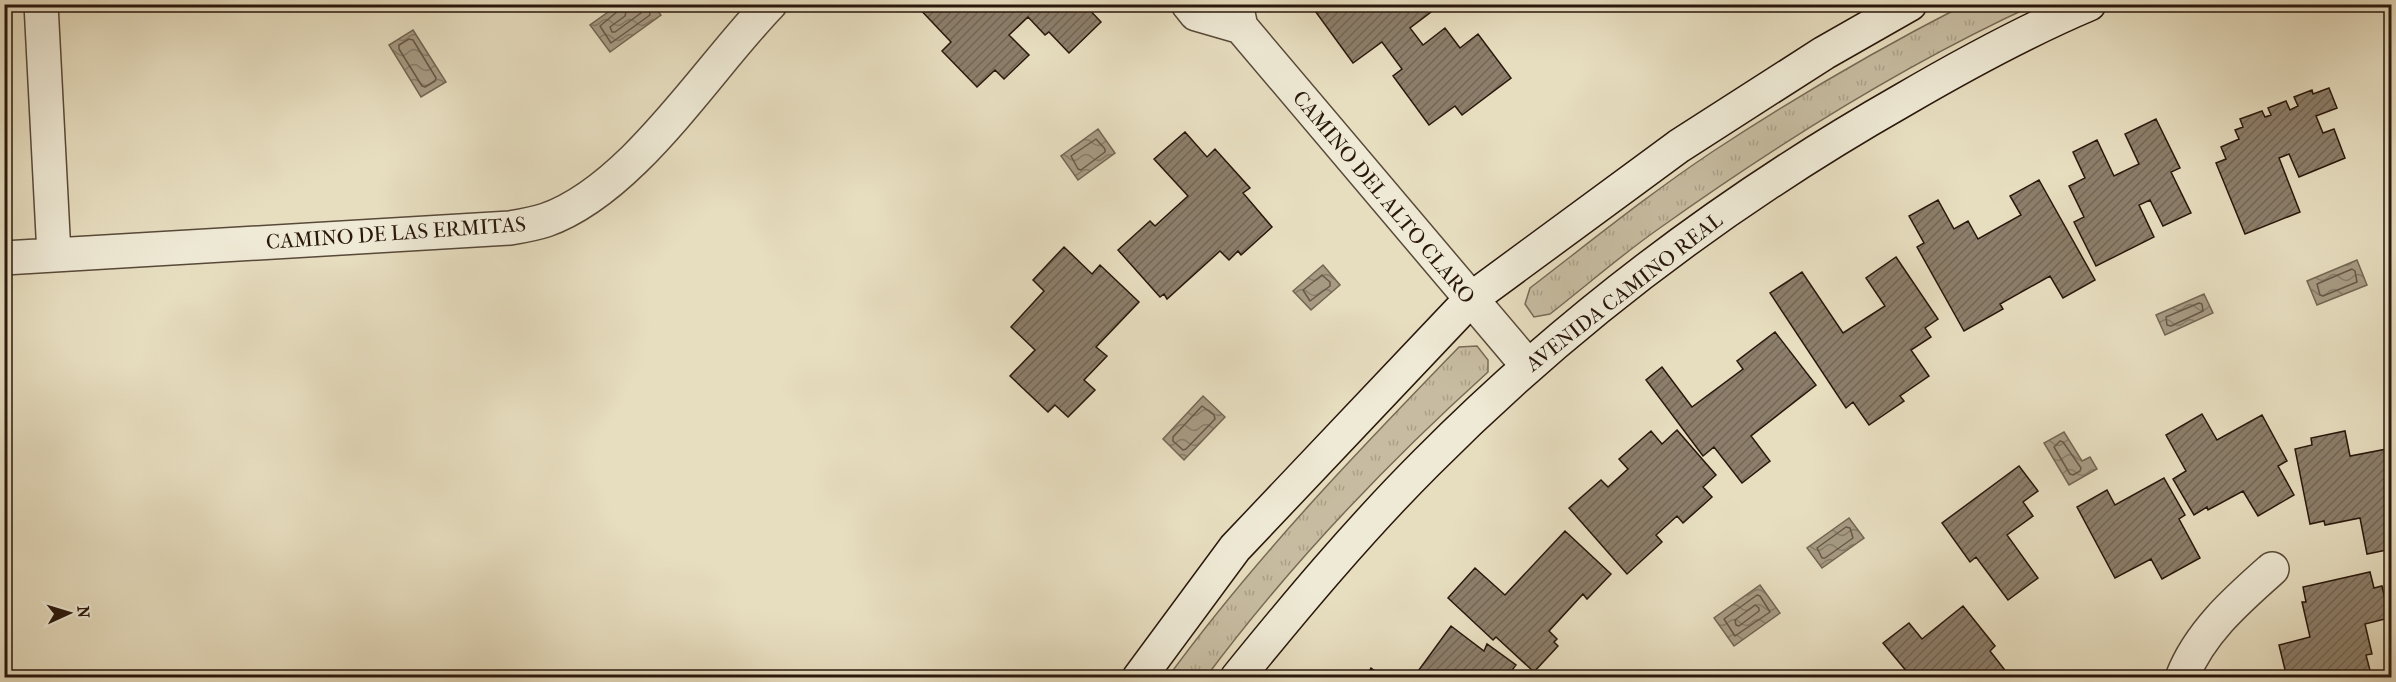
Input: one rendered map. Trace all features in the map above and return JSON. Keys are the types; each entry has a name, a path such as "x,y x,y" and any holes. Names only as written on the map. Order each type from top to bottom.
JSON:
{"main road":[{"path":"41,4 54,255"},
{"name":"CAMINO DE LAS ERMITAS","path":"4,258 510,228 546,220 582,202 622,170 654,139 770,4"},
{"name":"CAMINO DEL ALTO CLARO","path":"1188,4 1196,14 1238,16 1528,366"},
{"path":"1139,678 1235,548 1472,299 1679,146 1824,53 1910,4"},
{"name":"AVENIDA CAMINO REAL","path":"1237,678 1300,600 1425,464 1528,366 1625,287 1737,204 1838,137 1947,74 2056,18 2089,4"},
{"path":"2182,678 2186,667 2222,613 2272,569"}],"green space":[{"path":"1964,5 2034,5 1936,54 1840,109 1702,198 1643,240 1550,314 1534,317 1525,304 1530,288 1665,184 1805,93"},
{"path":"1477,346 1488,360 1488,372 1412,443 1339,518 1270,596 1206,677 1168,677 1271,548 1345,467 1459,347"}],"water":[{"path":"618,5 653,5 661,15 610,52 590,25"},
{"path":"413,30 446,82 421,97 389,45"},
{"path":"1098,129 1115,153 1078,180 1061,156"},
{"path":"2357,260 2367,285 2317,305 2307,281"},
{"path":"1323,265 1340,285 1311,310 1293,291"},
{"path":"2204,294 2213,313 2165,335 2156,315"},
{"path":"1203,396 1225,417 1184,460 1163,439"},
{"path":"2064,432 2082,461 2090,457 2097,469 2069,485 2044,443"},
{"path":"1849,518 1864,538 1822,568 1807,548"},
{"path":"1760,585 1780,613 1734,646 1714,618"}],"building":[{"path":"915,4 1084,4 1101,22 1069,53 1049,32 1045,35 1028,17 1009,35 1029,55 1004,79 995,70 977,87 942,51 951,42"},
{"path":"1310,4 1426,4 1431,12 1410,28 1423,45 1445,28 1460,48 1478,34 1511,78 1462,115 1455,106 1429,125 1393,76 1402,69 1382,42 1353,63"},
{"path":"2329,88 2337,108 2316,116 2323,133 2334,129 2345,158 2299,177 2289,154 2279,158 2300,212 2245,234 2216,163 2226,159 2221,147 2239,139 2235,130 2243,127 2240,119 2262,111 2265,117 2271,115 2268,108 2286,101 2290,110 2298,106 2294,97 2312,90 2313,94"},
{"path":"2156,119 2180,168 2171,172 2191,213 2163,226 2150,200 2139,205 2154,237 2096,266 2074,222 2084,217 2069,186 2085,178 2073,152 2097,140 2114,176 2139,164 2125,134"},
{"path":"1185,132 1207,157 1215,149 1250,188 1243,193 1272,227 1241,255 1238,251 1229,260 1220,251 1167,299 1164,294 1160,297 1118,250 1150,221 1155,226 1188,196 1154,159"},
{"path":"2039,180 2095,280 2063,298 2050,276 2000,304 2003,309 1964,331 1917,247 1924,243 1909,216 1938,200 1954,229 1968,221 1978,239 2021,215 2010,196"},
{"path":"1064,247 1092,274 1100,265 1139,302 1096,347 1107,356 1084,380 1095,390 1068,417 1055,405 1048,412 1010,376 1035,350 1011,327 1044,291 1033,280"},
{"path":"1896,257 1938,319 1925,328 1931,337 1911,350 1929,376 1900,396 1904,401 1869,425 1853,402 1846,408 1770,293 1802,272 1843,333 1885,306 1866,278"},
{"path":"1775,332 1816,385 1751,436 1770,461 1742,483 1714,447 1703,456 1646,380 1662,367 1692,407 1743,369 1737,361"},
{"path":"2202,414 2217,440 2262,415 2287,461 2278,466 2294,495 2258,516 2243,491 2194,515 2173,479 2186,471 2166,435"},
{"path":"1677,430 1716,475 1703,487 1712,497 1683,523 1677,516 1656,535 1662,542 1627,574 1569,508 1601,480 1608,487 1628,469 1619,459 1651,431 1662,444"},
{"path":"2345,431 2350,456 2392,448 2392,549 2367,554 2360,518 2325,525 2324,521 2310,524 2295,449 2312,445 2311,438"},
{"path":"2019,466 2038,491 2023,502 2033,516 2007,535 2038,578 2008,600 1976,557 1970,562 1942,523"},
{"path":"2164,478 2185,515 2179,519 2200,558 2162,579 2151,559 2115,578 2077,507 2107,490 2115,505"},
{"path":"1565,531 1611,574 1587,599 1583,594 1549,631 1557,639 1554,642 1558,646 1534,672 1496,637 1493,640 1448,598 1475,568 1505,595"},
{"path":"2370,572 2374,588 2382,586 2389,618 2365,624 2372,654 2366,655 2372,678 2287,678 2279,645 2310,637 2302,602 2306,602 2303,587"},
{"path":"1963,606 1995,646 1990,651 2011,678 1903,678 1908,673 1883,643 1909,623 1922,639"},
{"path":"1451,626 1484,651 1487,644 1516,665 1506,678 1413,678"},
{"path":"1371,668 1384,678 1365,678"}]}
